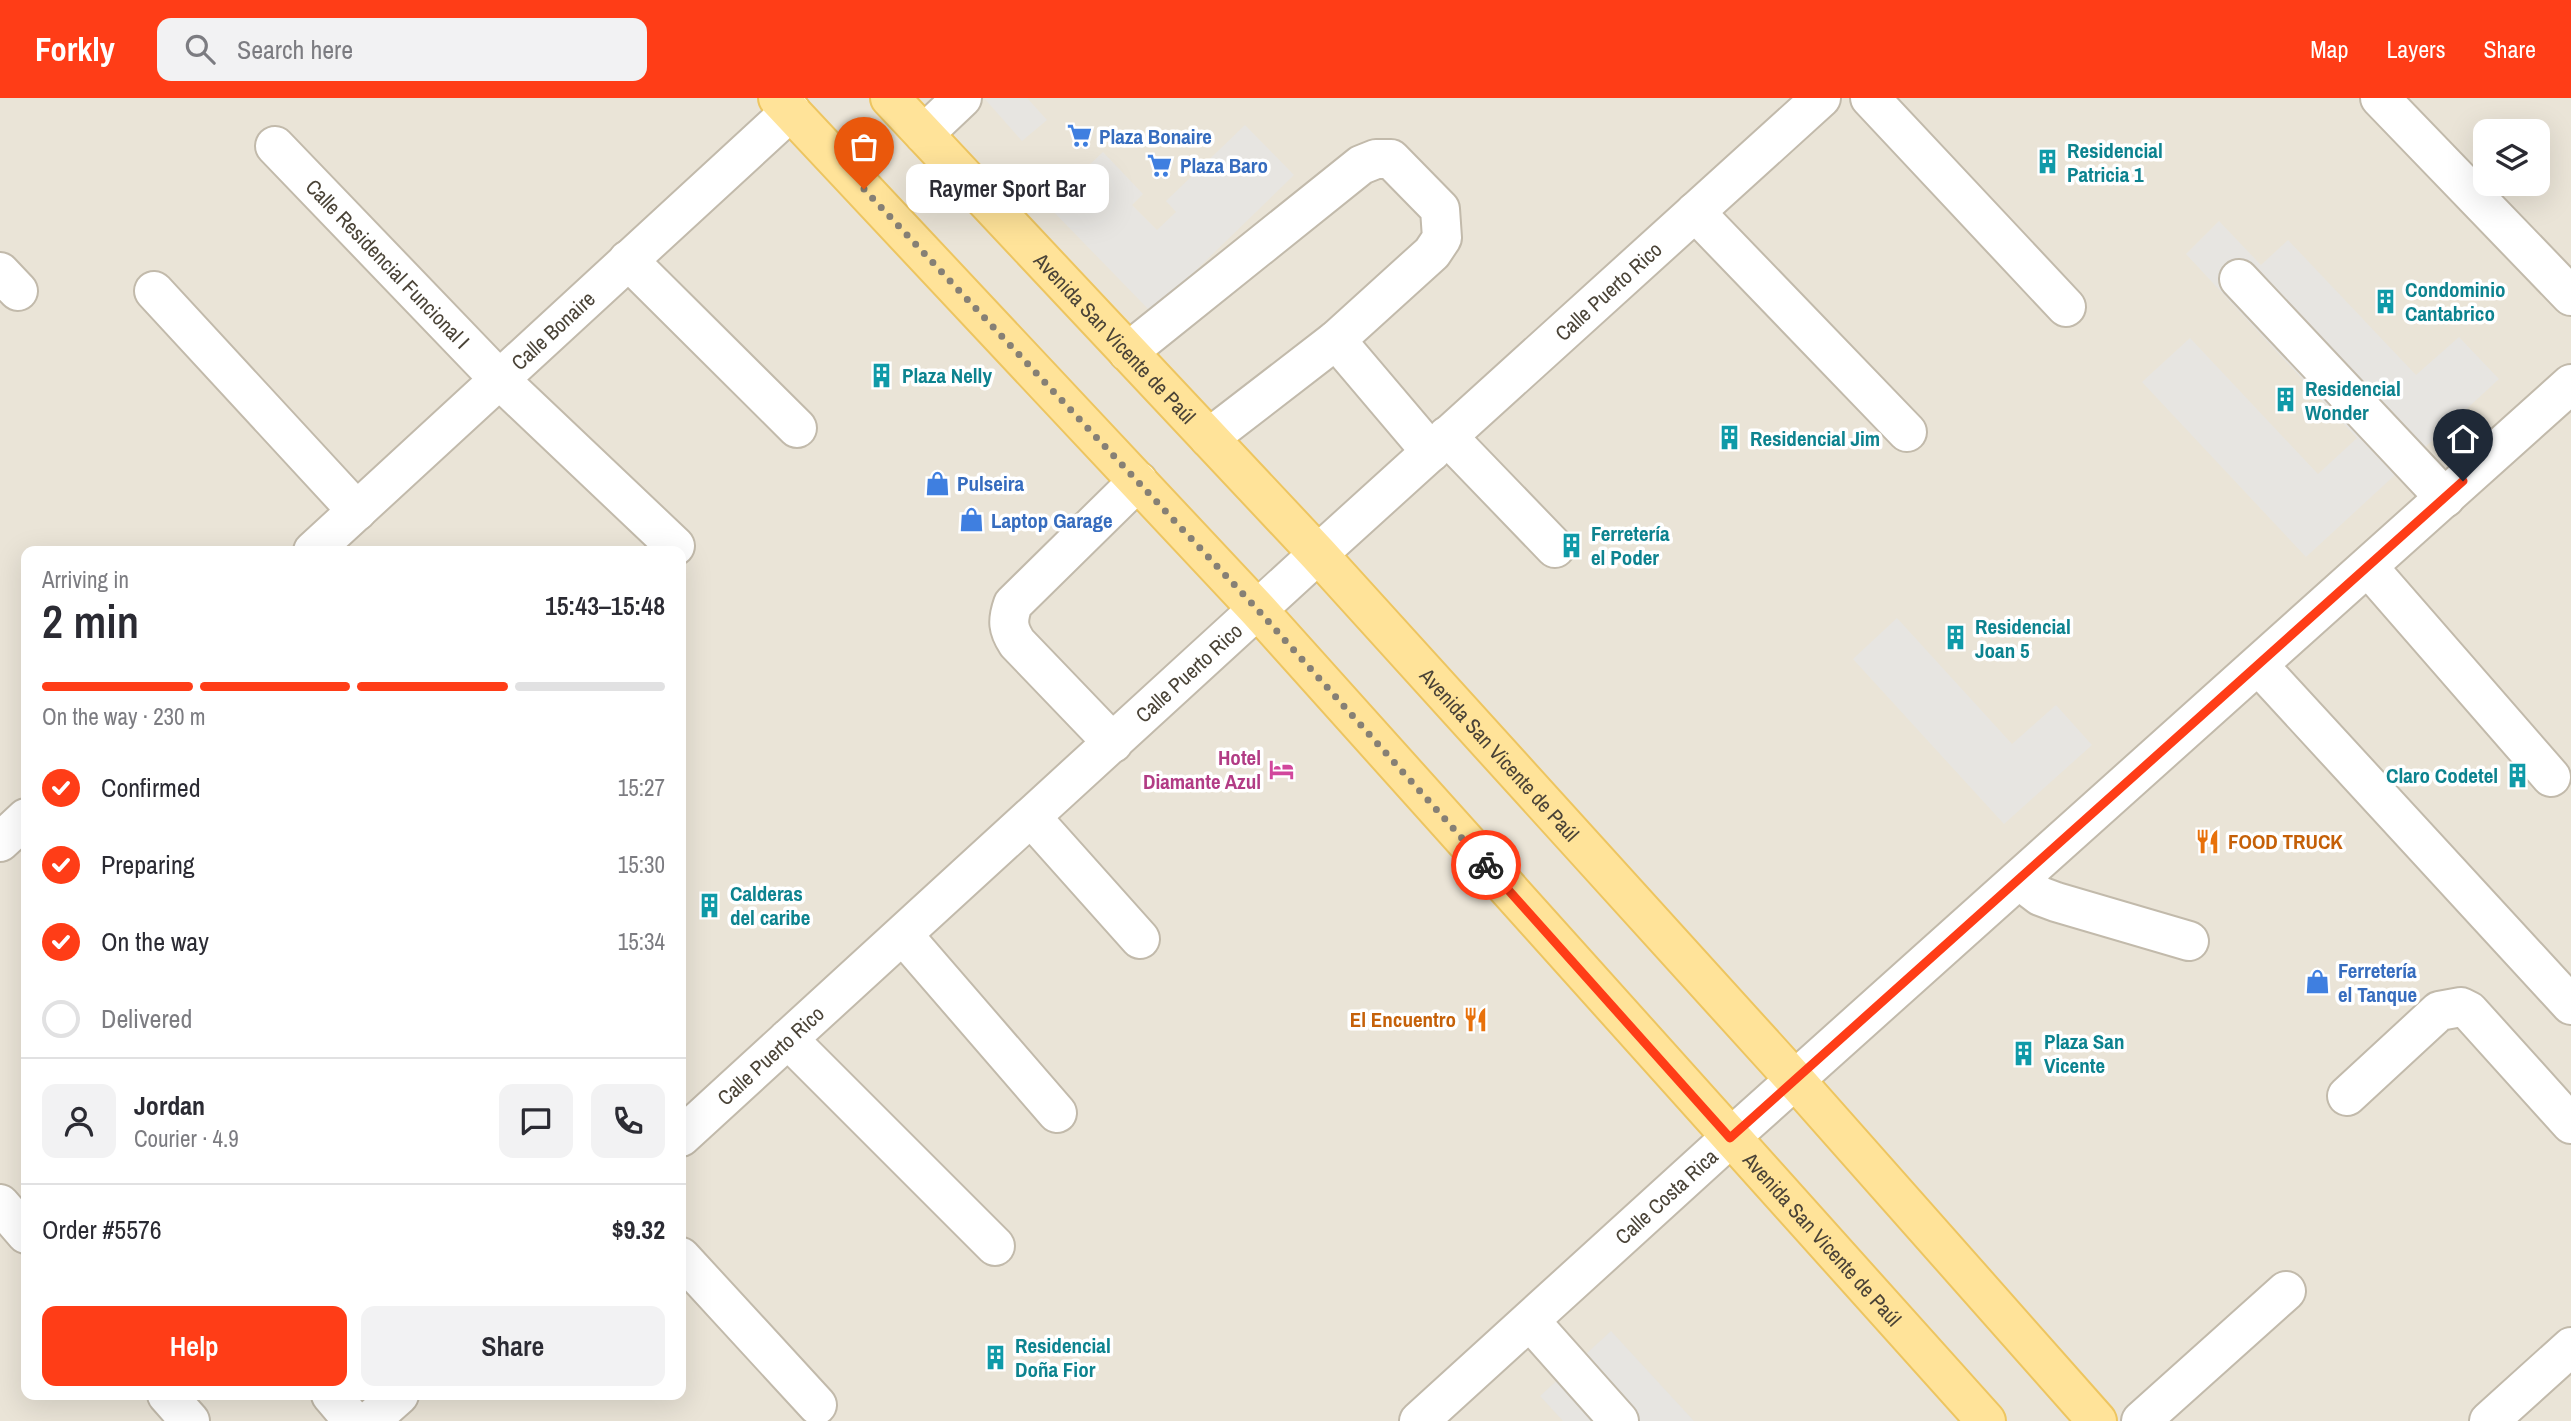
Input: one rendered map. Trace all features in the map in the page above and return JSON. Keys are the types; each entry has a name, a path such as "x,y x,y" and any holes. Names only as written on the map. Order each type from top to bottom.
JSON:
{"main road":[{"name":"Avenida San Vicente de Paúl","path":"890,98 1318,554 1796,1081 2097,1421"},
{"name":"Avenida San Vicente de Paúl","path":"785,104 1258,610 1986,1421"}],"street":[{"path":"924,134 961,98"},
{"name":"Calle Puerto Rico","path":"686,1133 1318,554 1821,98"},
{"path":"1870,98 2066,307"},
{"path":"2381,98 2571,296"},
{"name":"Calle Bonaire","path":"318,546 628,260 785,104"},
{"name":"Calle Residencial Funcional I","path":"275,146 499,379 675,546"},
{"path":"1128,352 1346,175 1362,165 1376,159 1391,159 1440,209 1442,238 1432,253 1336,340 1209,438"},
{"path":"1695,212 1908,432"},
{"path":"628,260 797,428"},
{"path":"2239,279 2445,498"},
{"path":"153,291 357,510"},
{"path":"1336,340 1439,444 1555,548"},
{"name":"Calle Costa Rica","path":"1419,1421 1730,1138 2571,384"},
{"path":"1113,743 1017,643 1009,630 1008,618 1013,604 1138,481"},
{"path":"2368,568 2551,777"},
{"path":"2259,666 2571,1005"},
{"path":"1031,817 1140,939"},
{"path":"0,842 21,823"},
{"path":"2019,880 2040,896 2056,902 2189,941"},
{"path":"902,935 1057,1113"},
{"path":"2347,1096 2439,1011 2461,1007 2469,1010 2571,1124"},
{"path":"788,1039 995,1246"},
{"path":"0,1204 21,1228"},
{"path":"686,1262 817,1405"},
{"path":"2141,1421 2286,1291"},
{"path":"1530,1321 1619,1421"},
{"path":"2502,1417 2571,1347"},
{"path":"171,1400 190,1421"},
{"path":"335,1400 353,1421"},
{"path":"370,1421 393,1400"}],"shaded area":[{"path":"0,98 2571,98 2571,1421 0,1421"},
{"name":"Plaza Bonaire","path":"984,98 1027,98 1047,120 1022,141"},
{"path":"1245,125 1294,175 1152,313 1047,205 1103,152 1143,194 1132,205 1157,230 1176,212 1166,201"},
{"path":"2219,221 2261,265 2288,240 2416,375 2459,337 2499,379 2306,557 2142,382 2190,338 2318,474 2357,438 2186,254"},
{"path":"1897,618 2012,744 2056,705 2092,745 2004,824 1853,659"},
{"path":"1611,1331 1694,1421 1563,1421 1540,1396"}],"way so far":[{"path":"864,189 1258,610 1486,865"}],"place":[{"name":"Plaza Bonaire","path":"1079,136"},
{"name":"Residencial Patricia 1","path":"2047,162"},
{"name":"Plaza Baro","path":"1160,165"},
{"name":"Raymer Sport Bar","path":"864,189"},
{"name":"Condominio Cantabrico","path":"2385,301"},
{"name":"Plaza Nelly","path":"882,375"},
{"name":"Residencial Wonder","path":"2285,400"},
{"name":"Residencial Jim","path":"1730,438"},
{"name":"Pulseira","path":"937,483"},
{"name":"Laptop Garage","path":"971,520"},
{"name":"Ferretería el Poder","path":"1571,545"},
{"name":"Residencial Joan 5","path":"1955,638"},
{"name":"Hotel Diamante Azul","path":"1281,769"},
{"name":"Claro Codetel","path":"2518,775"},
{"name":"FOOD TRUCK","path":"2208,841"},
{"name":"Calderas del caribe","path":"710,905"},
{"name":"Ferretería el Tanque","path":"2318,982"},
{"name":"El Encuentro","path":"1476,1019"},
{"name":"Plaza San Vicente","path":"2024,1053"},
{"name":"Residencial Doña Fior","path":"995,1357"}],"route":[{"path":"1486,865 1730,1138 2463,481"}]}
